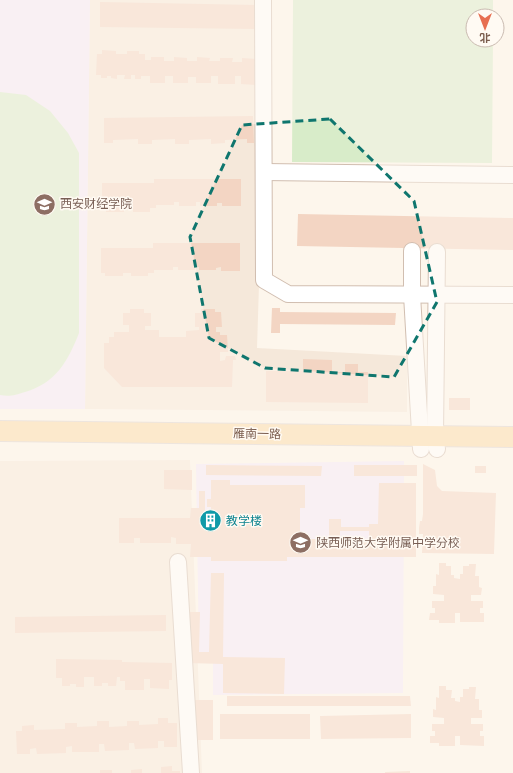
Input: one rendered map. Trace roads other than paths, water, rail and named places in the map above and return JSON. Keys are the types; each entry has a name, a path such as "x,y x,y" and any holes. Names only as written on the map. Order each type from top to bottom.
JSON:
{"main road":[{"name":"雁南一路","path":"0,431 428,442 513,450"},
{"name":"雁南一路","path":"0,444 428,442 513,437"}],"lane":[{"path":"263,0 264,280 288,294 513,295"},
{"path":"264,172 513,175"},
{"path":"412,251 412,295 428,442"},
{"path":"428,442 437,294 437,252"},
{"path":"178,562 191,773"}],"place":[{"name":"西安财经学院","path":"44,204"},
{"name":"教学楼","path":"210,521"},
{"name":"陕西师范大学附属中学分校","path":"300,543"}]}
